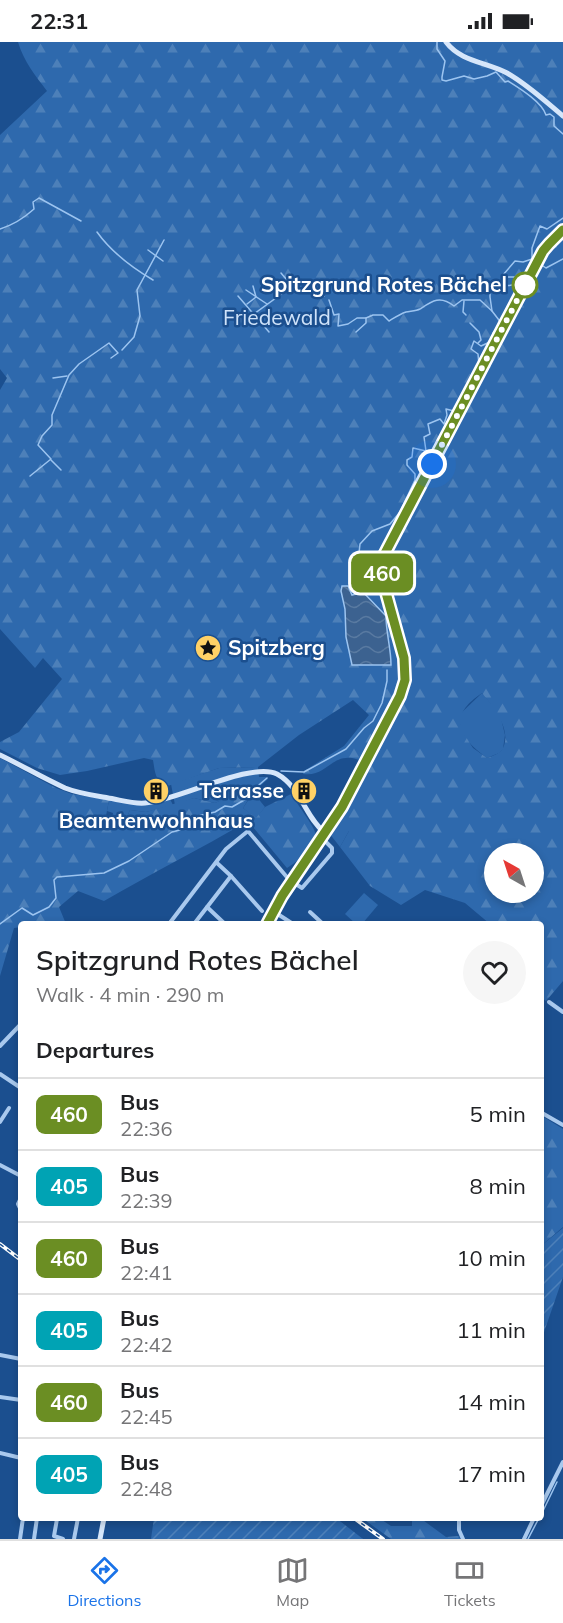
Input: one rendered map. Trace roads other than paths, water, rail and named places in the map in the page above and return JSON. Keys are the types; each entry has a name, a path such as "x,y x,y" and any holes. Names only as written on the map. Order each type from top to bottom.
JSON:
{"street":[{"path":"446,42 464,57 489,64 518,80 563,116"},
{"path":"268,921 291,881 324,836 352,789 400,696 404,683 404,658 382,578 383,557 543,251 563,230"},
{"path":"0,754 66,788 135,803 147,803 253,772 271,772 284,779 296,791 332,848 332,853 302,888 291,881 248,831 226,849 171,921"},
{"path":"217,863 262,911"},
{"path":"196,921 231,876"},
{"path":"207,907 222,921"},
{"path":"273,911 288,921"},
{"path":"310,912 320,921"},
{"path":"549,1002 563,1012"},
{"path":"0,1046 18,1027"},
{"path":"0,1074 18,1086"},
{"path":"0,1122 9,1108"},
{"path":"544,1114 563,1125"},
{"path":"0,1166 18,1173"},
{"path":"0,1355 18,1358"},
{"path":"0,1397 18,1400"},
{"path":"0,1453 18,1457"},
{"path":"544,1500 563,1462"},
{"path":"557,1474 563,1475"},
{"path":"20,1539 23,1521"},
{"path":"34,1539 37,1521"},
{"path":"57,1521 54,1536 63,1539"},
{"path":"74,1539 77,1521"},
{"path":"100,1539 103,1521"},
{"path":"459,1521 459,1530 463,1539"},
{"path":"524,1539 533,1521"}],"water":[{"path":"342,586 348,586 352,595 363,592 386,616 391,665 352,665 346,637"}],"waterway":[{"path":"437,42 437,49 445,61 442,80 464,76 474,79 496,72 505,82 508,81 535,100 546,115 550,114 554,117 554,126 563,134"},
{"path":"0,229 14,223 34,209 33,202 39,198 81,221"},
{"path":"360,594 352,585 355,559 359,553 360,544 372,531 390,524 400,512 415,480 415,474 407,465 407,460 412,457 413,448 426,451 424,437 430,434 428,424 440,419 444,424 446,409 454,411 479,365 478,354 471,349 474,341 481,346 492,341 493,333 502,324 492,311 490,283 494,281 506,286 512,285 516,280 514,277 503,275 515,261 523,262 532,259 532,248 540,226 547,229 563,218"},
{"path":"97,232 122,259 153,280"},
{"path":"122,350 134,337 140,316 137,290 164,240"},
{"path":"148,250 163,261"},
{"path":"540,264 546,268 563,259"},
{"path":"281,273 292,286"},
{"path":"254,314 298,282 308,285 324,296"},
{"path":"247,304 256,297 253,286"},
{"path":"246,290 267,304"},
{"path":"238,296 269,332"},
{"path":"329,300 334,315 339,314 338,326 348,324 357,318 373,315 383,315 389,321 436,300 454,306 462,300 480,300 492,311"},
{"path":"464,301 463,312 466,315"},
{"path":"356,332 366,323 366,318"},
{"path":"470,323 479,332 481,340 478,343"},
{"path":"30,476 51,459 38,445 42,436 52,425 52,415 69,375 79,364 109,343 118,353 111,358"},
{"path":"53,378 67,376"},
{"path":"51,460 61,470"},
{"path":"281,771 304,772 346,749 373,721 382,703 387,670"},
{"path":"0,924 22,908 33,915 49,907 56,898 54,880 57,877 104,873 129,861 172,832 180,830 185,819 215,812 225,806 232,807 246,799 267,778"},
{"path":"544,1509 557,1482"},
{"path":"528,1539 537,1521"}],"railway":[{"path":"0,1244 18,1258"},
{"path":"358,1521 383,1539"}],"place":[{"name":"Spitzgrund Rotes Bächel","path":"525,285"},
{"name":"Spitzberg","path":"208,648"},
{"name":"Beamtenwohnhaus","path":"156,791"},
{"name":"Terrasse","path":"304,791"}],"park label":[{"name":"Friedewald","path":"277,318"}]}
